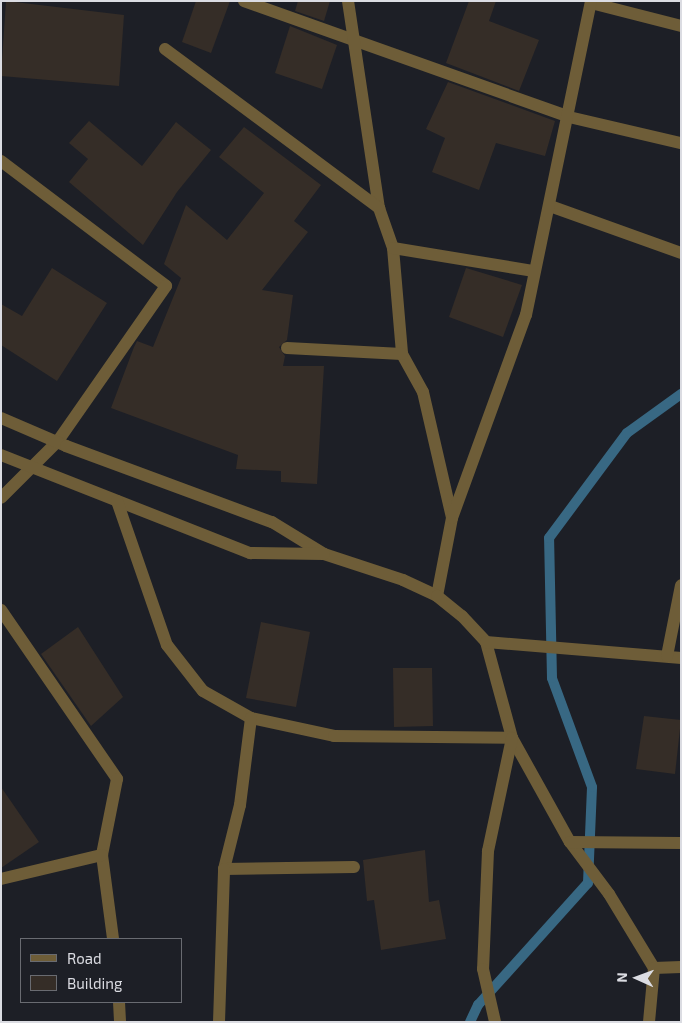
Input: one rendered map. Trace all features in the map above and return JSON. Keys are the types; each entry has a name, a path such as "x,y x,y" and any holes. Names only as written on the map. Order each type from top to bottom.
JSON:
{"street":[{"path":"244,1 568,117 681,143"},
{"path":"348,1 379,208 393,248 402,354 423,392 452,518"},
{"path":"437,596 452,518 526,315 591,2 681,26"},
{"path":"165,49 379,208"},
{"path":"1,161 166,286 57,442 1,498"},
{"path":"550,206 681,253"},
{"path":"393,248 534,271"},
{"path":"287,348 402,354"},
{"path":"1,418 57,442 272,522 324,554 403,580 437,596 462,616 486,642 512,738 570,842 609,894 654,968 649,1022"},
{"path":"1,455 250,553 324,554"},
{"path":"117,501 167,645 203,691 251,718 334,736 512,738"},
{"path":"667,656 681,585"},
{"path":"1,610 117,779 102,855 113,938"},
{"path":"486,642 681,658"},
{"path":"219,1022 224,869 240,805 251,718"},
{"path":"495,1022 483,969 488,850 512,738"},
{"path":"570,842 614,844 681,843"},
{"path":"1,879 102,855"},
{"path":"224,869 354,867"},
{"path":"654,968 681,967"},
{"path":"119,1003 120,1022"}],"building":[{"path":"6,1 124,15 119,86 1,76"},
{"path":"196,1 230,1 211,53 182,42"},
{"path":"298,1 330,1 324,21 295,11"},
{"path":"469,1 496,1 489,21 539,40 519,91 446,63"},
{"path":"290,26 337,45 322,89 275,73"},
{"path":"448,82 555,121 545,156 496,143 479,190 432,172 445,138 426,129"},
{"path":"89,121 142,166 176,122 211,150 177,192 143,245 69,182 88,159 69,143"},
{"path":"244,127 321,185 294,221 308,232 262,290 293,295 287,340 279,347 285,356 283,366 324,366 317,484 281,482 281,471 236,469 238,455 111,408 137,341 153,347 181,278 164,264 186,205 227,240 264,193 219,157"},
{"path":"52,268 107,303 57,381 1,345 1,304 22,316"},
{"path":"466,268 522,285 503,337 449,317"},
{"path":"261,622 310,632 296,707 246,698"},
{"path":"78,627 123,697 91,726 41,654"},
{"path":"393,668 432,668 433,726 394,727"},
{"path":"644,716 681,720 675,774 636,769"},
{"path":"1,787 39,842 1,868"},
{"path":"425,850 429,902 439,900 446,939 381,950 374,900 367,901 363,860"}],"waterway":[{"path":"470,1022 478,1005 588,883 592,787 552,678 549,538 627,433 681,394"}]}
